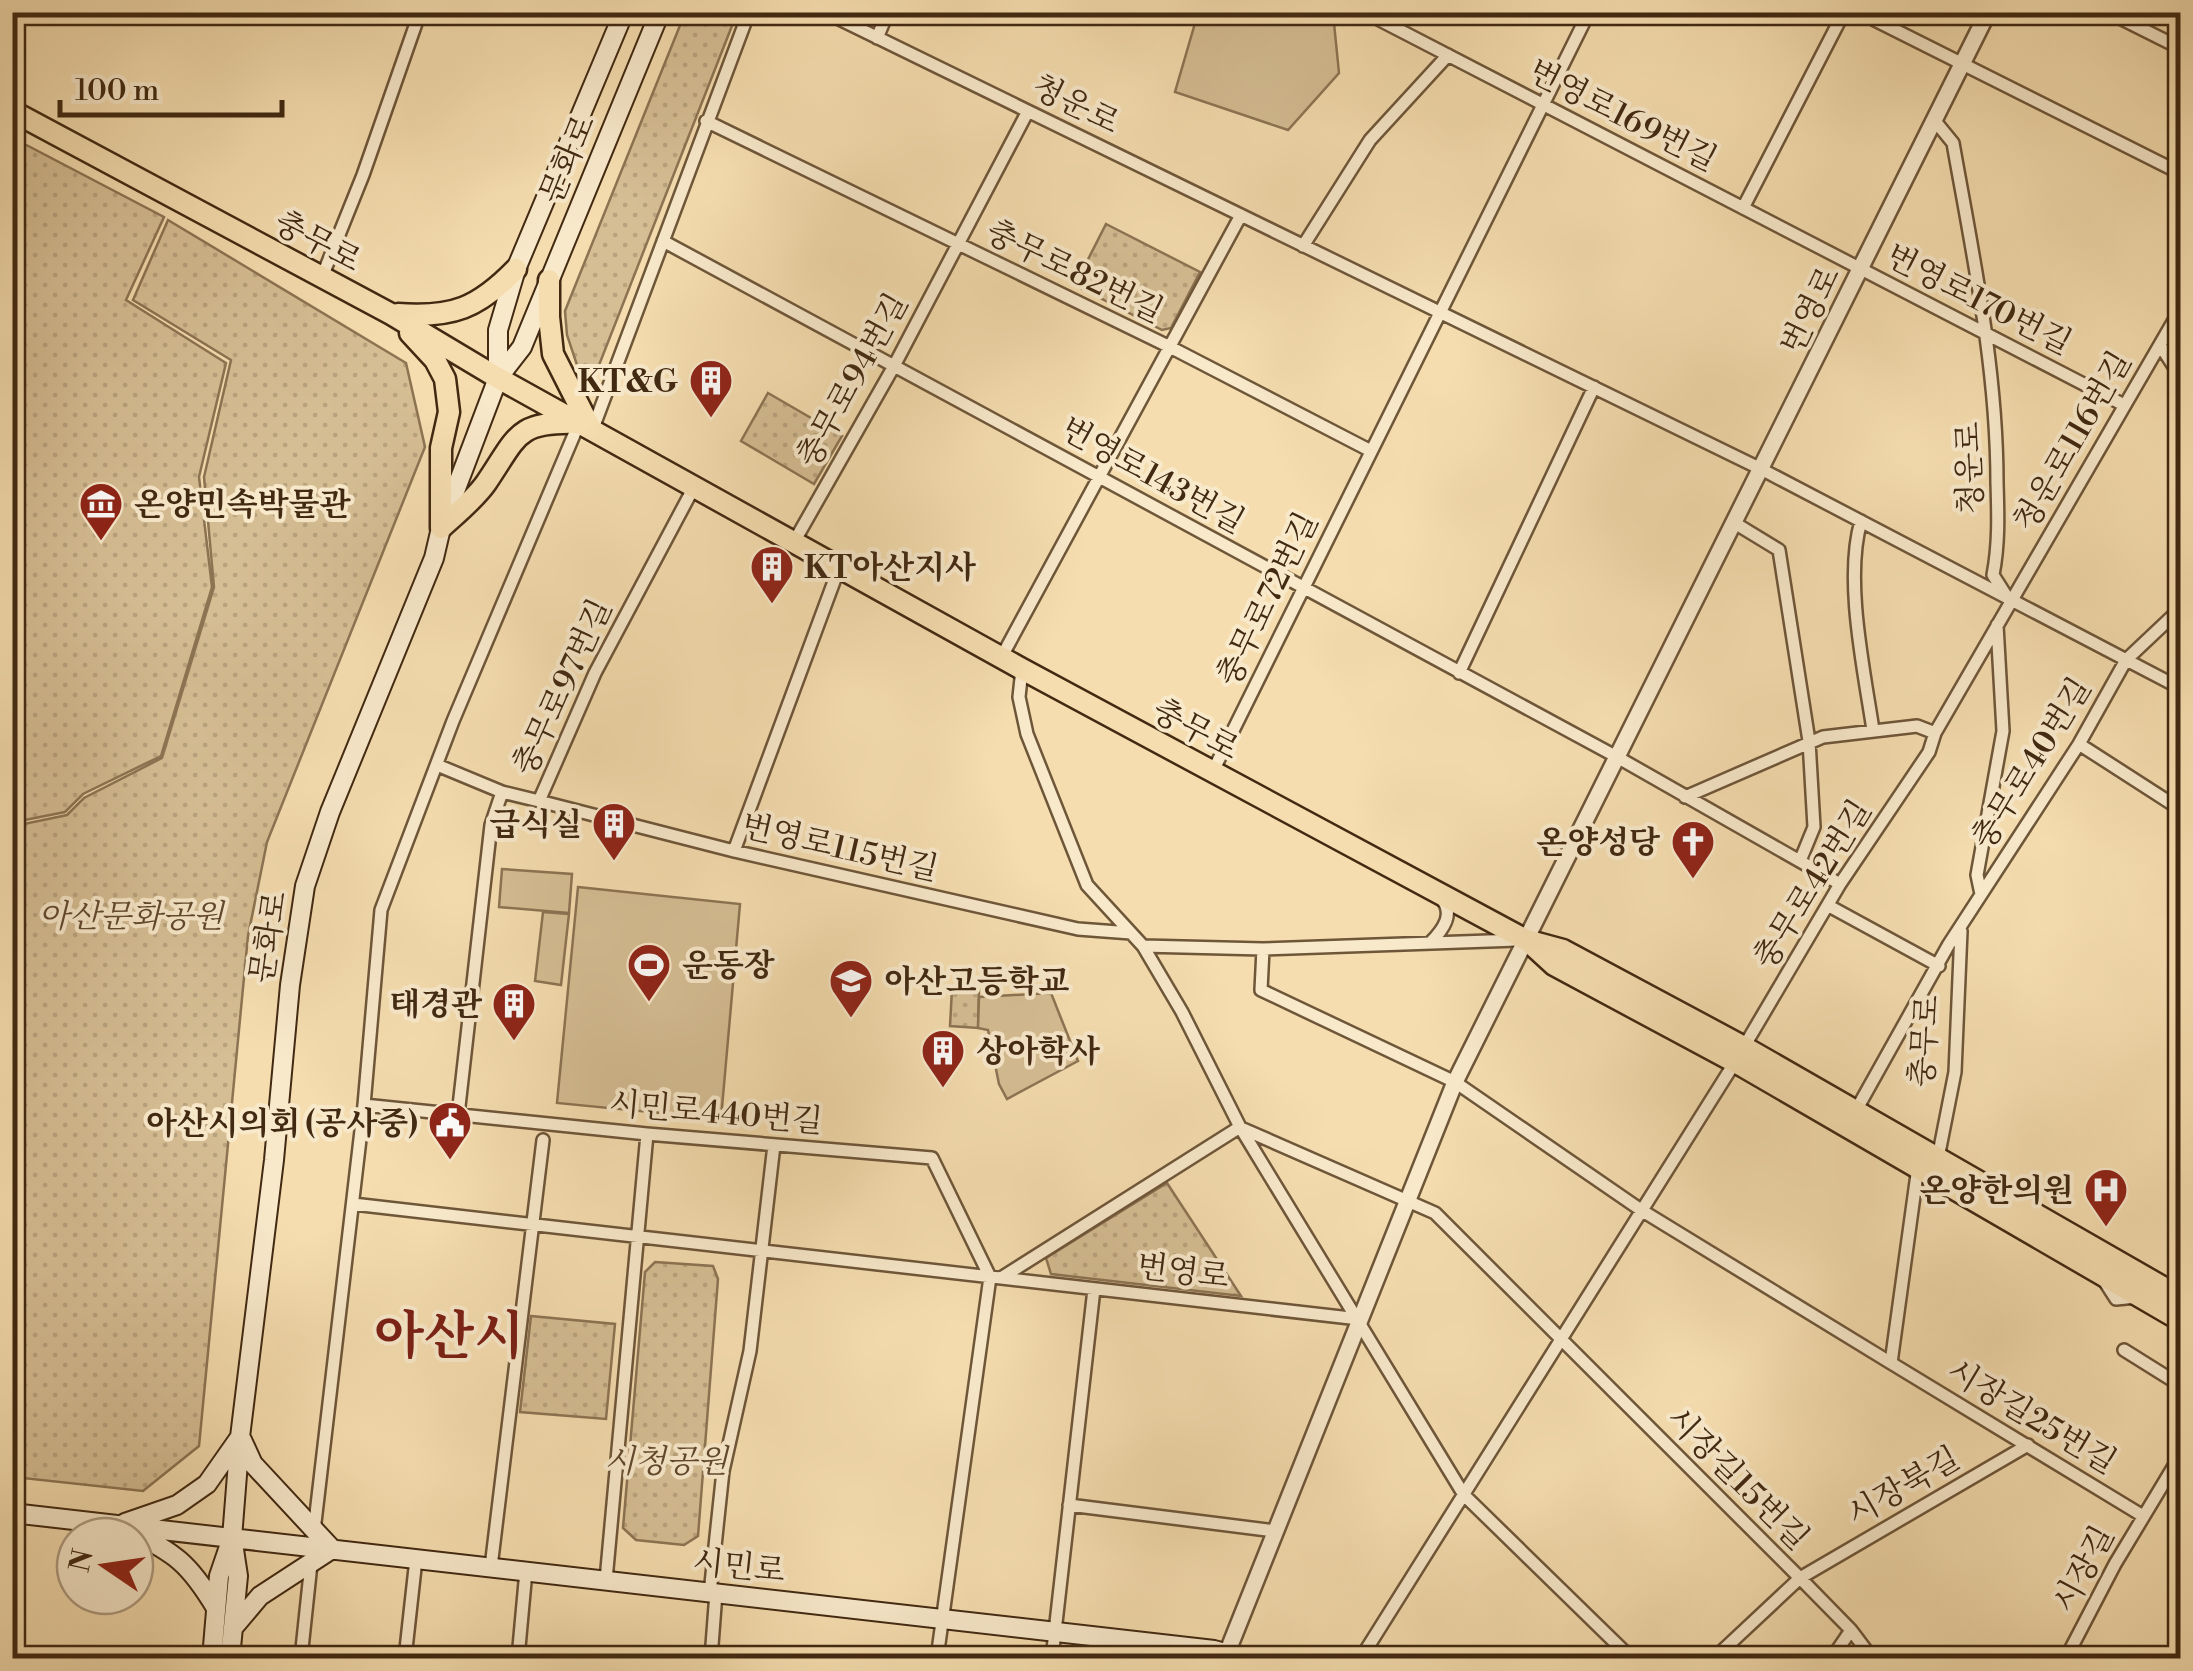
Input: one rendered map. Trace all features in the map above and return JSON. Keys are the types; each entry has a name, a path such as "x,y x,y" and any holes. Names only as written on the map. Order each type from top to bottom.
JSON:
{"main road":[{"name":"문화로","path":"498,378 498,330 516,269 624,12"},
{"name":"문화로","path":"230,1658 238,1576 232,1538 240,1437 274,1160 290,985 305,886 330,812 434,558 441,528 498,378 522,347 660,12"},
{"name":"충무로","path":"12,112 391,314 585,427 1002,658 1526,940 1554,965 1739,1055 1851,1118 1938,1158 2180,1297"},
{"path":"391,314 429,316 472,306 516,269"},
{"path":"549,280 554,354 585,427"},
{"path":"391,314 435,360 445,379 449,412 440,448 441,528"},
{"path":"441,528 484,486 509,445 529,427 550,422 585,427"},
{"name":"충무로","path":"1851,1118 1918,1166 2180,1320"},
{"path":"146,1516 177,1505 207,1484 240,1437"},
{"path":"233,1628 260,1596 332,1549 252,1464 240,1437"},
{"name":"시민로","path":"12,1513 55,1518"},
{"name":"시민로","path":"155,1529 1055,1632 1232,1657"},
{"name":"문화로","path":"212,1658 219,1576 232,1538"},
{"path":"155,1543 196,1574 216,1608"}],"street":[{"path":"322,277 363,175 420,12"},
{"path":"314,1530 364,1106 381,910 387,886 436,764 663,242 749,12"},
{"name":"청운로","path":"825,12 1761,469 2180,688"},
{"path":"877,38 888,12"},
{"name":"번영로169번길","path":"1376,12 1376,18 1861,269"},
{"name":"충무로72번길","path":"1212,772 1589,12"},
{"name":"번영로169번길","path":"1743,208 1844,12"},
{"path":"1858,12 2180,174"},
{"path":"1886,12 1891,29"},
{"name":"번영로","path":"1232,1657 1275,1531 1455,1082 1988,12"},
{"path":"2108,12 2180,48"},
{"path":"1303,246 1370,140 1448,55"},
{"name":"충무로94번길","path":"794,542 894,366 1028,111"},
{"path":"706,121 957,244"},
{"path":"1935,121 1953,143 1987,334"},
{"name":"충무로82번길","path":"1002,658 1241,215"},
{"name":"번영로143번길","path":"663,242 1617,757"},
{"name":"충무로82번길","path":"957,244 1170,346"},
{"name":"번영로170번길","path":"1861,269 2124,405"},
{"name":"청운로116번길","path":"2010,599 2180,310"},
{"name":"청운로","path":"1987,334 1997,428 1998,550 1993,575 2010,599"},
{"path":"2160,345 2180,376"},
{"path":"1170,346 1371,451"},
{"path":"1458,673 1594,388"},
{"name":"충무로97번길","path":"458,1115 491,825 502,792 539,801 595,674 694,487"},
{"path":"1860,521 1855,539 1858,624 1873,730"},
{"path":"1733,522 1779,550 1810,741 1814,828 1800,861"},
{"path":"734,851 839,568"},
{"name":"충무로42번길","path":"1361,1658 1739,1055 1840,884 1928,752 2010,599"},
{"name":"충무로40번길","path":"1851,1118 1961,926 2079,744 2126,660 2180,609"},
{"name":"충무로40번길","path":"1981,894 1977,875 2002,731 1997,624"},
{"path":"1022,669 1019,696 1026,734 1087,886 1143,946 1182,1012 1240,1128 1464,1495 1630,1658"},
{"path":"1685,796 1810,741 1918,726 1935,734"},
{"path":"2079,744 2180,809"},
{"path":"1617,757 1840,884"},
{"path":"436,764 502,792"},
{"name":"번영로115번길","path":"539,801 734,851 1078,929 1131,933"},
{"path":"1430,943 1448,917 1446,902 1434,890"},
{"path":"1829,906 1939,966"},
{"name":"충무로","path":"1938,1158 1956,1072 1961,926"},
{"path":"1143,946 1263,949 1526,940"},
{"path":"1263,949 1260,990 1455,1082"},
{"name":"시장길25번길","path":"1455,1082 1641,1210 2143,1516"},
{"name":"시민로440번길","path":"364,1106 932,1158 996,1278"},
{"path":"352,1204 996,1278 1240,1128"},
{"path":"1240,1128 1406,1200"},
{"path":"606,1580 647,1134"},
{"path":"491,1567 543,1140"},
{"path":"711,1658 723,1470 750,1351 774,1145"},
{"path":"1892,1363 1918,1166"},
{"name":"시장길15번길","path":"1406,1200 1434,1213 1800,1578 1851,1630 1872,1658"},
{"path":"937,1658 996,1278"},
{"name":"번영로","path":"996,1278 1359,1319"},
{"path":"1052,1658 1094,1289"},
{"path":"2124,1350 2180,1384"},
{"name":"시장북길","path":"1720,1658 1722,1651 1800,1578 2028,1445"},
{"name":"시장길","path":"2066,1658 2180,1456"},
{"path":"1069,1505 1275,1531"},
{"path":"405,1658 416,1559"},
{"path":"301,1658 311,1564"},
{"path":"518,1658 526,1572"},
{"path":"1832,1658 1851,1630"}],"green space":[{"path":"685,13 737,13 592,383 581,377 567,335 565,311"},
{"path":"1198,13 1333,13 1339,73 1288,130 1175,92"},
{"name":"온양민속박물관","path":"13,138 164,217 126,300 226,363 199,477 212,587 161,756 83,794 65,812 25,820 12,817"},
{"name":"아산문화공원","path":"168,220 406,363 425,447 267,842 248,936 199,1446 143,1491 13,1477 12,821 24,824 67,815 84,798 162,758 214,587 204,477 231,360 133,300"},
{"path":"1106,224 1200,272 1171,328 1162,330 1075,285"},
{"path":"768,393 842,436 814,484 741,441"},
{"path":"502,869 572,874 569,913 499,907"},
{"name":"운동장","path":"578,887 740,904 721,1119 557,1103"},
{"path":"543,912 569,914 561,985 535,981"},
{"path":"952,989 979,990 978,1028 950,1026"},
{"path":"1051,993 1078,1061 1007,1099 999,1084 988,1030 978,1028 979,997"},
{"path":"1167,1183 1241,1296 1051,1274 1046,1258"},
{"name":"시청공원","path":"655,1262 713,1266 718,1279 698,1536 684,1545 636,1540 623,1528 645,1272"},
{"path":"531,1316 615,1324 606,1419 520,1412"}],"place":[{"name":"KT&G","path":"711,419"},
{"name":"온양민속박물관","path":"101,542"},
{"name":"KT아산지사","path":"772,605"},
{"name":"급식실","path":"614,862"},
{"name":"온양성당","path":"1693,880"},
{"name":"운동장","path":"649,1003"},
{"name":"아산고등학교","path":"851,1019"},
{"name":"태경관","path":"514,1042"},
{"name":"상아학사","path":"943,1089"},
{"name":"아산시의회 (공사중)","path":"450,1161"},
{"name":"온양한의원","path":"2106,1228"}],"district":[{"name":"아산시","path":"449,1335"}]}
